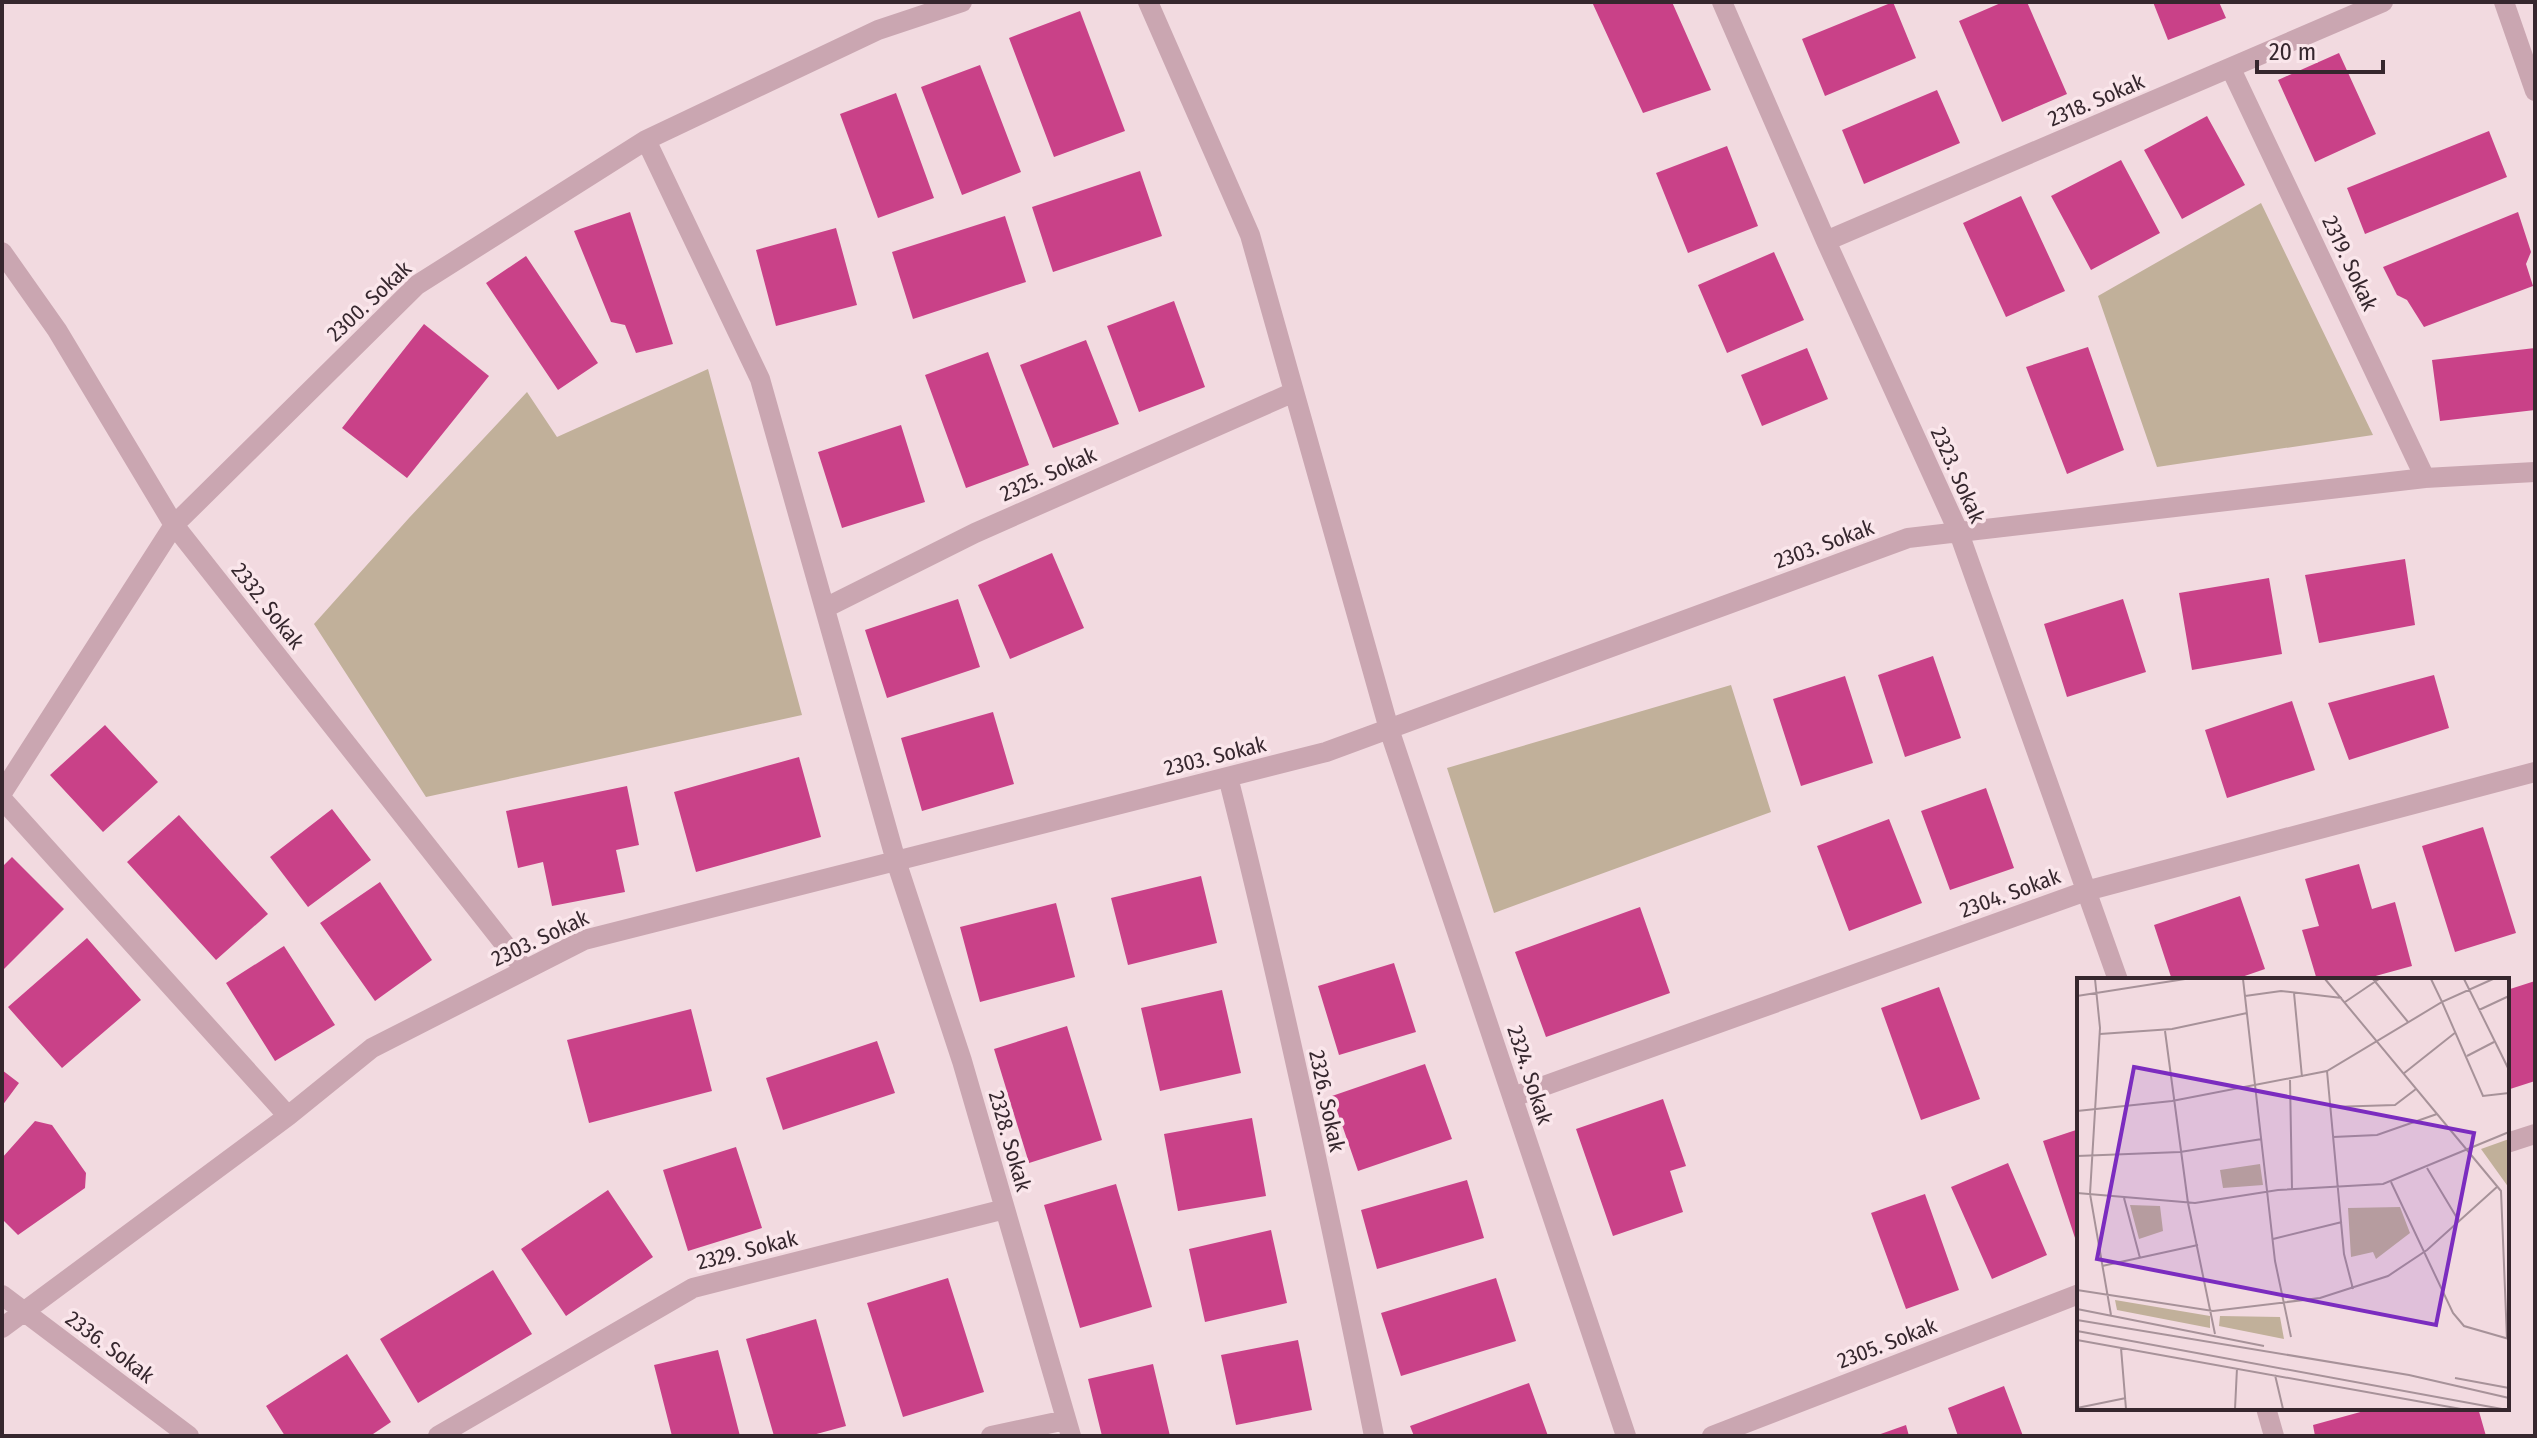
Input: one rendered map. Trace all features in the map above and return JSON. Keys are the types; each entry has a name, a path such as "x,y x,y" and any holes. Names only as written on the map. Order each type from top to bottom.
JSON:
{"street":[{"name":"2300. Sokak","path":"2,793 174,525 417,285 646,140 878,30 962,2"},
{"name":"2324. Sokak","path":"1148,2 1250,235 1389,729 1626,1436"},
{"name":"2323. Sokak","path":"1722,2 1826,241 1959,533 2117,978"},
{"name":"2318. Sokak","path":"1826,241 2383,2"},
{"path":"2504,2 2535,91"},
{"name":"2319. Sokak","path":"2231,69 2425,478"},
{"name":"2328. Sokak","path":"646,140 760,379 896,861 962,1061 1068,1428"},
{"name":"2332. Sokak","path":"2,252 57,330 174,525 525,970"},
{"name":"2325. Sokak","path":"825,608 975,533 1294,392"},
{"name":"2303. Sokak","path":"2,1328 288,1116 372,1048 584,940 1326,752 1908,538 2425,478 2535,472"},
{"name":"2304. Sokak","path":"1513,1097 2086,891 2535,772"},
{"name":"2326. Sokak","path":"1228,777 1251,869 1374,1436"},
{"path":"2,799 288,1116"},
{"path":"2509,1142 2535,1134"},
{"name":"2329. Sokak","path":"438,1436 693,1288 1005,1209"},
{"name":"2336. Sokak","path":"2,1295 189,1436"},
{"name":"2305. Sokak","path":"1712,1436 2077,1295"},
{"path":"2267,1410 2274,1436"},
{"path":"991,1436 1068,1428"}],"shaded area":[{"path":"2261,203 2373,435 2157,467 2098,296"},
{"path":"708,369 802,715 426,797 314,624 527,392 557,437"},
{"path":"1731,685 1771,812 1494,913 1447,768"}],"building":[{"path":"1592,2 1672,2 1711,90 1643,113"},
{"path":"1893,2 1916,58 1825,96 1802,39"},
{"path":"2003,2 2027,2 2067,94 2002,122 1959,21"},
{"path":"2153,2 2219,2 2226,18 2168,40"},
{"path":"1080,11 1125,131 1054,157 1009,38"},
{"path":"2339,53 2376,134 2315,162 2278,80"},
{"path":"980,65 1021,172 962,195 921,87"},
{"path":"1937,90 1960,143 1864,184 1842,130"},
{"path":"896,93 934,198 878,218 840,114"},
{"path":"2207,116 2245,185 2182,219 2144,150"},
{"path":"2489,131 2507,177 2365,234 2347,188"},
{"path":"1727,146 1758,226 1688,253 1656,173"},
{"path":"2121,160 2160,233 2091,270 2051,196"},
{"path":"1140,171 1162,236 1053,272 1032,207"},
{"path":"2021,196 2065,291 2006,317 1963,223"},
{"path":"630,212 673,344 636,353 625,325 611,322 574,231"},
{"path":"2518,212 2531,252 2526,264 2533,286 2424,327 2407,300 2397,295 2383,267"},
{"path":"1005,216 1026,282 913,319 892,252"},
{"path":"836,228 857,305 776,326 756,250"},
{"path":"1774,252 1804,320 1727,353 1698,285"},
{"path":"526,256 598,363 558,390 486,283"},
{"path":"1174,301 1205,387 1139,412 1107,326"},
{"path":"424,324 489,376 407,478 342,428"},
{"path":"1086,340 1119,424 1053,448 1020,365"},
{"path":"2088,347 2124,450 2067,474 2026,367"},
{"path":"1807,348 1828,399 1762,426 1741,375"},
{"path":"2535,348 2535,410 2440,421 2432,360"},
{"path":"988,352 1029,465 966,488 925,375"},
{"path":"901,425 925,502 842,528 818,452"},
{"path":"1052,553 1084,628 1010,659 978,585"},
{"path":"2405,559 2415,625 2319,643 2305,575"},
{"path":"2269,578 2282,654 2192,670 2179,593"},
{"path":"958,599 980,667 887,698 865,630"},
{"path":"2123,599 2146,672 2067,697 2044,624"},
{"path":"1933,656 1961,738 1905,757 1878,675"},
{"path":"2434,675 2449,728 2349,760 2328,703"},
{"path":"1845,676 1873,763 1801,786 1773,699"},
{"path":"2292,701 2315,770 2227,798 2205,730"},
{"path":"993,712 1014,784 922,811 901,738"},
{"path":"105,725 158,782 103,832 50,775"},
{"path":"799,757 821,837 696,872 674,792"},
{"path":"627,786 639,845 616,850 625,892 552,906 543,862 518,868 506,811"},
{"path":"1986,788 2014,868 1950,890 1921,811"},
{"path":"332,809 371,860 308,907 270,857"},
{"path":"179,815 268,914 216,960 127,862"},
{"path":"1889,819 1922,903 1849,931 1817,846"},
{"path":"2483,827 2516,933 2455,952 2422,846"},
{"path":"12,857 64,909 2,971 2,867"},
{"path":"2359,864 2372,909 2395,902 2412,966 2368,978 2316,978 2302,930 2319,926 2305,879"},
{"path":"1201,876 1217,943 1128,965 1111,898"},
{"path":"380,882 432,960 375,1001 320,923"},
{"path":"2240,896 2265,969 2239,978 2171,978 2154,925"},
{"path":"1056,903 1075,977 980,1002 960,927"},
{"path":"1640,907 1670,993 1546,1037 1515,952"},
{"path":"87,938 141,1000 62,1068 8,1007"},
{"path":"284,946 335,1025 275,1061 226,983"},
{"path":"1394,963 1416,1032 1339,1055 1318,986"},
{"path":"2535,981 2535,1081 2509,1089 2509,989"},
{"path":"1939,987 1980,1099 1921,1120 1881,1008"},
{"path":"1222,990 1241,1073 1160,1091 1141,1008"},
{"path":"691,1009 712,1091 589,1123 567,1040"},
{"path":"1067,1026 1102,1140 1029,1163 994,1049"},
{"path":"877,1041 895,1093 783,1130 766,1078"},
{"path":"1425,1064 1452,1139 1358,1171 1332,1096"},
{"path":"2,1070 19,1083 2,1106"},
{"path":"1663,1099 1686,1166 1670,1171 1683,1212 1613,1236 1576,1129"},
{"path":"1252,1118 1266,1196 1178,1211 1164,1134"},
{"path":"35,1121 52,1125 86,1173 85,1188 18,1235 2,1219 2,1158"},
{"path":"2077,1130 2077,1244 2043,1141"},
{"path":"736,1147 762,1228 688,1251 663,1170"},
{"path":"2008,1163 2047,1255 1992,1279 1951,1187"},
{"path":"1467,1180 1484,1238 1377,1269 1361,1210"},
{"path":"1116,1184 1152,1307 1080,1328 1044,1205"},
{"path":"608,1190 653,1257 566,1316 521,1249"},
{"path":"1925,1194 1959,1290 1906,1309 1871,1213"},
{"path":"1271,1230 1287,1303 1205,1322 1189,1249"},
{"path":"493,1270 532,1334 418,1403 380,1339"},
{"path":"948,1278 984,1392 903,1417 867,1303"},
{"path":"1496,1278 1516,1341 1401,1376 1381,1313"},
{"path":"816,1319 846,1426 809,1436 774,1436 746,1339"},
{"path":"1298,1340 1312,1410 1236,1425 1221,1355"},
{"path":"718,1350 740,1436 672,1436 654,1365"},
{"path":"347,1354 391,1422 370,1436 285,1436 266,1406"},
{"path":"1153,1364 1170,1436 1102,1436 1088,1379"},
{"path":"1529,1383 1548,1436 1414,1436 1410,1426"},
{"path":"2004,1386 2023,1436 1958,1436 1948,1408"},
{"path":"2368,1410 2479,1410 2486,1436 2315,1436 2313,1425"},
{"path":"1906,1425 1909,1436 1875,1436"}]}
